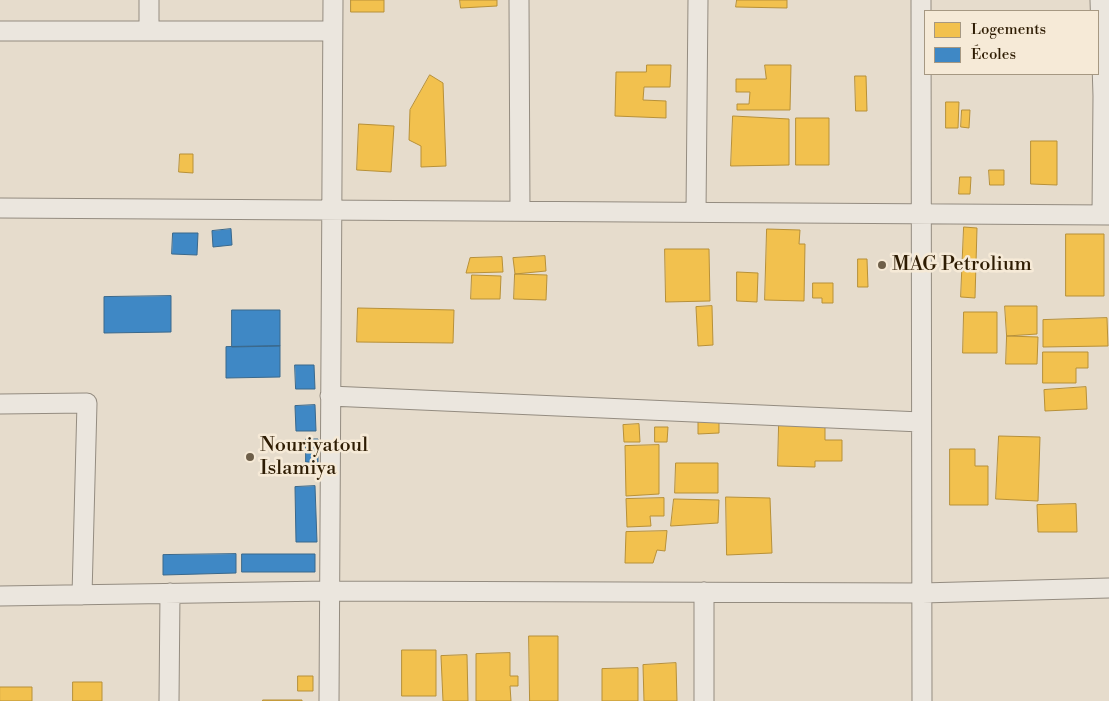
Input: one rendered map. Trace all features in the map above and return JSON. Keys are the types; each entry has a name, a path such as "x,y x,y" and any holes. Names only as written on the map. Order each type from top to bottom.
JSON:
{"street":[{"path":"148,0 149,31"},
{"path":"329,701 332,0"},
{"path":"519,0 520,211"},
{"path":"696,212 698,0"},
{"path":"921,0 922,701"},
{"path":"0,208 1105,215 1100,0"},
{"path":"0,31 332,31"},
{"path":"330,396 922,422"},
{"path":"0,404 87,403 82,595"},
{"path":"0,596 329,591 922,592 1109,588"},
{"path":"704,592 704,701"},
{"path":"169,701 170,593"}],"building: Logements":[{"path":"351,0 384,0 384,12 351,12"},
{"path":"460,0 497,0 497,6 461,8"},
{"path":"737,0 787,0 787,8 736,7"},
{"path":"647,65 671,65 670,87 644,87 643,100 666,101 666,118 615,116 616,72 646,72"},
{"path":"765,65 791,65 790,110 737,110 737,104 749,104 750,92 736,92 736,79 766,79"},
{"path":"430,75 443,83 446,166 421,167 421,146 409,140 410,110"},
{"path":"855,76 866,76 867,111 856,111"},
{"path":"946,102 959,102 958,128 946,128"},
{"path":"962,110 970,110 969,128 961,127"},
{"path":"733,116 789,119 789,165 731,166"},
{"path":"796,118 829,118 829,165 796,165"},
{"path":"359,124 394,126 391,172 357,170"},
{"path":"1031,141 1057,141 1057,185 1031,184"},
{"path":"180,154 193,154 193,173 179,172"},
{"path":"989,170 1004,170 1004,185 990,185"},
{"path":"960,177 971,177 970,194 959,194"},
{"path":"964,227 977,228 975,298 961,297"},
{"path":"767,229 800,230 799,244 805,244 804,301 765,300"},
{"path":"1066,234 1104,234 1104,296 1066,296"},
{"path":"665,249 709,249 710,301 666,302"},
{"path":"545,256 546,271 515,274 513,258"},
{"path":"502,257 503,272 466,273 470,258"},
{"path":"858,259 867,259 868,287 858,287"},
{"path":"737,272 758,273 757,302 737,301"},
{"path":"515,274 547,275 546,300 514,299"},
{"path":"472,275 501,276 500,299 471,299"},
{"path":"813,283 833,283 833,303 822,303 822,298 813,298"},
{"path":"712,306 713,345 698,346 696,307"},
{"path":"1005,306 1037,306 1037,334 1007,336"},
{"path":"358,308 454,310 453,343 357,342"},
{"path":"964,312 997,312 997,353 963,353"},
{"path":"1107,318 1108,346 1043,347 1043,320"},
{"path":"1007,336 1038,337 1037,364 1006,364"},
{"path":"1043,352 1088,352 1088,368 1076,368 1076,383 1043,383"},
{"path":"1086,387 1087,409 1045,411 1044,390"},
{"path":"719,419 719,433 698,434 698,421"},
{"path":"639,424 640,442 624,442 623,425"},
{"path":"779,425 825,425 825,440 842,440 842,461 815,461 815,467 778,466"},
{"path":"655,427 668,427 667,442 655,442"},
{"path":"999,436 1040,437 1038,501 996,499"},
{"path":"659,445 659,494 626,496 625,446"},
{"path":"950,449 975,449 975,466 988,466 988,505 950,505"},
{"path":"676,463 718,463 718,493 675,493"},
{"path":"726,497 770,498 772,553 727,555"},
{"path":"664,498 664,516 650,516 651,526 627,527 626,499"},
{"path":"674,499 719,500 718,523 671,526"},
{"path":"1076,504 1077,532 1038,532 1037,505"},
{"path":"667,531 665,551 657,550 653,563 625,563 626,532"},
{"path":"529,636 558,636 558,701 530,701"},
{"path":"402,650 436,650 436,696 402,696"},
{"path":"510,653 510,676 518,676 518,686 510,686 511,701 476,701 476,654"},
{"path":"467,655 468,701 443,701 441,656"},
{"path":"676,663 677,701 644,701 643,665"},
{"path":"638,668 638,701 602,701 602,669"},
{"path":"298,676 313,676 313,691 298,691"},
{"path":"73,682 102,682 102,701 73,701"},
{"path":"0,687 32,687 32,701 0,701"},
{"path":"302,700 302,701 263,701"}],"building: Écoles":[{"path":"231,229 232,245 213,247 212,231"},
{"path":"173,233 198,233 197,255 172,254"},
{"path":"171,296 171,332 104,333 104,297"},
{"path":"232,310 280,310 280,346 232,347"},
{"path":"280,346 280,377 226,378 226,347"},
{"path":"295,365 314,365 315,389 296,389"},
{"path":"315,405 316,431 296,431 295,406"},
{"path":"306,439 318,439 318,462 306,462"},
{"path":"315,486 317,542 296,542 295,487"},
{"path":"236,554 236,573 163,575 163,555"},
{"path":"242,554 315,554 315,572 242,572"}],"place":[{"name":"MAG Petrolium","path":"882,265"},
{"name":"Nouriyatoul Islamiya","path":"250,457"}]}
